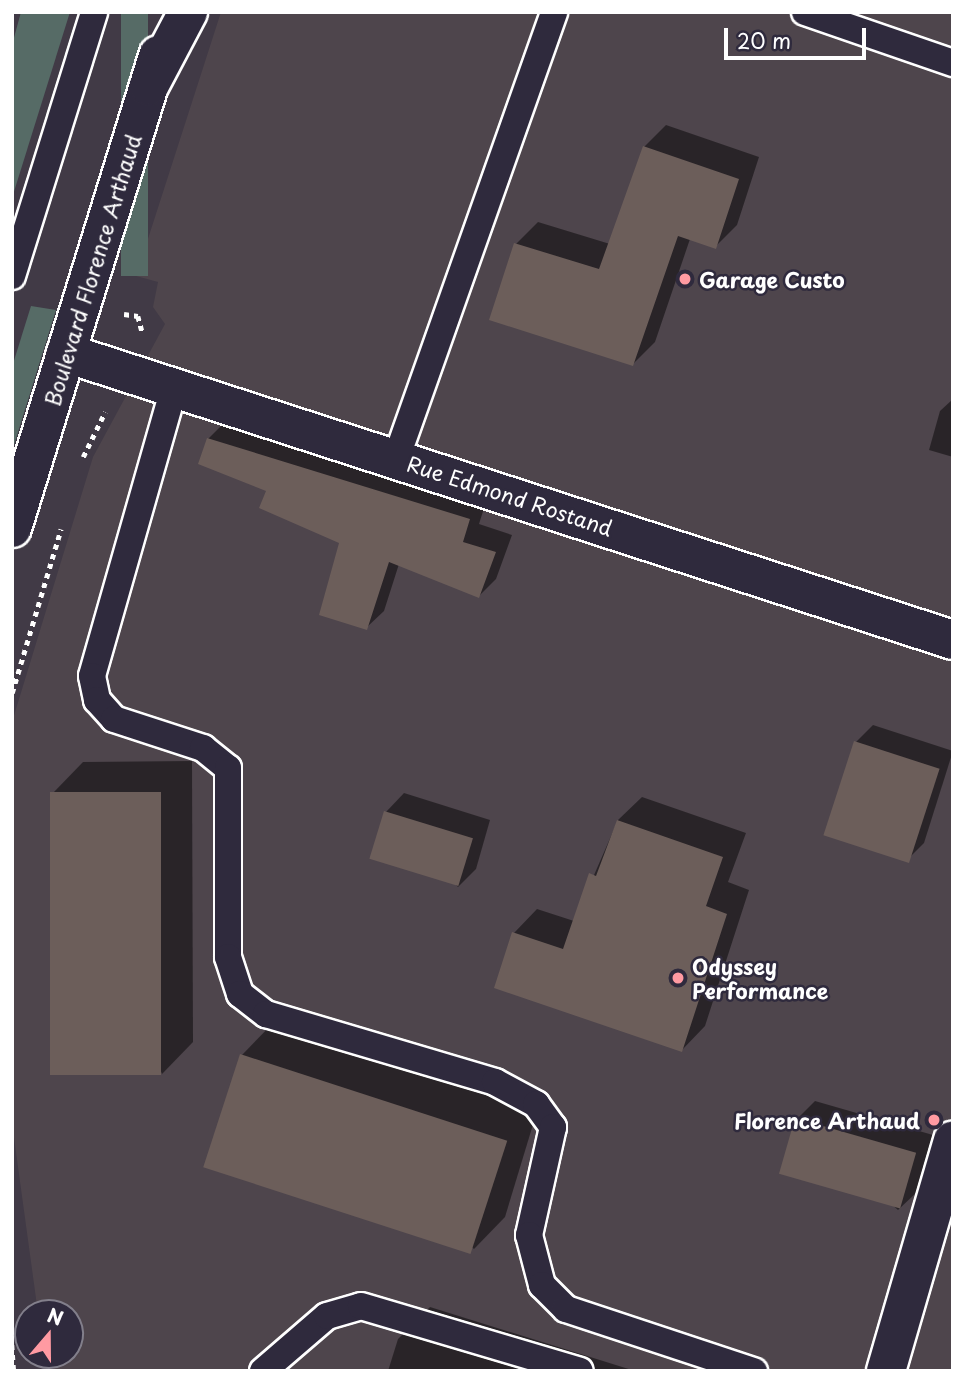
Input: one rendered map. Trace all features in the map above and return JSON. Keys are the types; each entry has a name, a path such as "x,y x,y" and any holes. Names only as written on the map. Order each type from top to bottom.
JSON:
{"main road":[{"name":"Boulevard Florence Arthaud","path":"12,528 172,12"},
{"path":"149,86 188,12"},
{"name":"Rue Edmond Rostand","path":"66,353 953,640"},
{"path":"886,1371 953,1141"}],"lane":[{"path":"12,276 94,12"},
{"path":"396,459 554,12"},
{"path":"805,12 953,63"},
{"path":"174,388 92,676 97,700 114,719 203,748 228,768 228,957 240,993 266,1014 495,1082 536,1104 554,1127 529,1236 542,1285 566,1309 754,1371"},
{"path":"263,1371 327,1316 361,1306 580,1371"}],"path":[{"path":"80,469 112,400"},
{"path":"12,693 65,519"},
{"path":"12,1345 14,1371"}],"shaded area":[{"path":"221,12 953,12 953,1371 46,1371 84,1369 84,1299 36,1299 12,1123 12,722 93,457 165,324 153,307 158,282 136,276"}],"green space":[{"path":"21,12 70,12 12,198 12,45"},
{"path":"121,12 148,12 148,276 121,276"},
{"path":"31,306 56,310 14,445 12,367"}],"building":[{"path":"643,146 739,179 716,249 678,236 633,366 489,320 514,243 599,269"},
{"path":"207,438 470,519 463,542 496,552 479,598 389,562 367,630 319,615 339,543 259,508 266,491 198,464"},
{"path":"854,741 940,769 909,863 823,835"},
{"path":"50,792 161,792 161,1075 50,1075"},
{"path":"384,811 473,838 458,886 369,859"},
{"path":"617,820 723,857 706,906 727,914 682,1052 494,988 512,932 563,949 589,873 596,876"},
{"path":"240,1054 507,1141 470,1254 203,1167"},
{"path":"795,1118 916,1153 900,1208 779,1174"}],"place":[{"name":"Garage Custo","path":"685,279"},
{"name":"Odyssey Performance","path":"678,978"},
{"name":"Florence Arthaud","path":"934,1120"}]}
